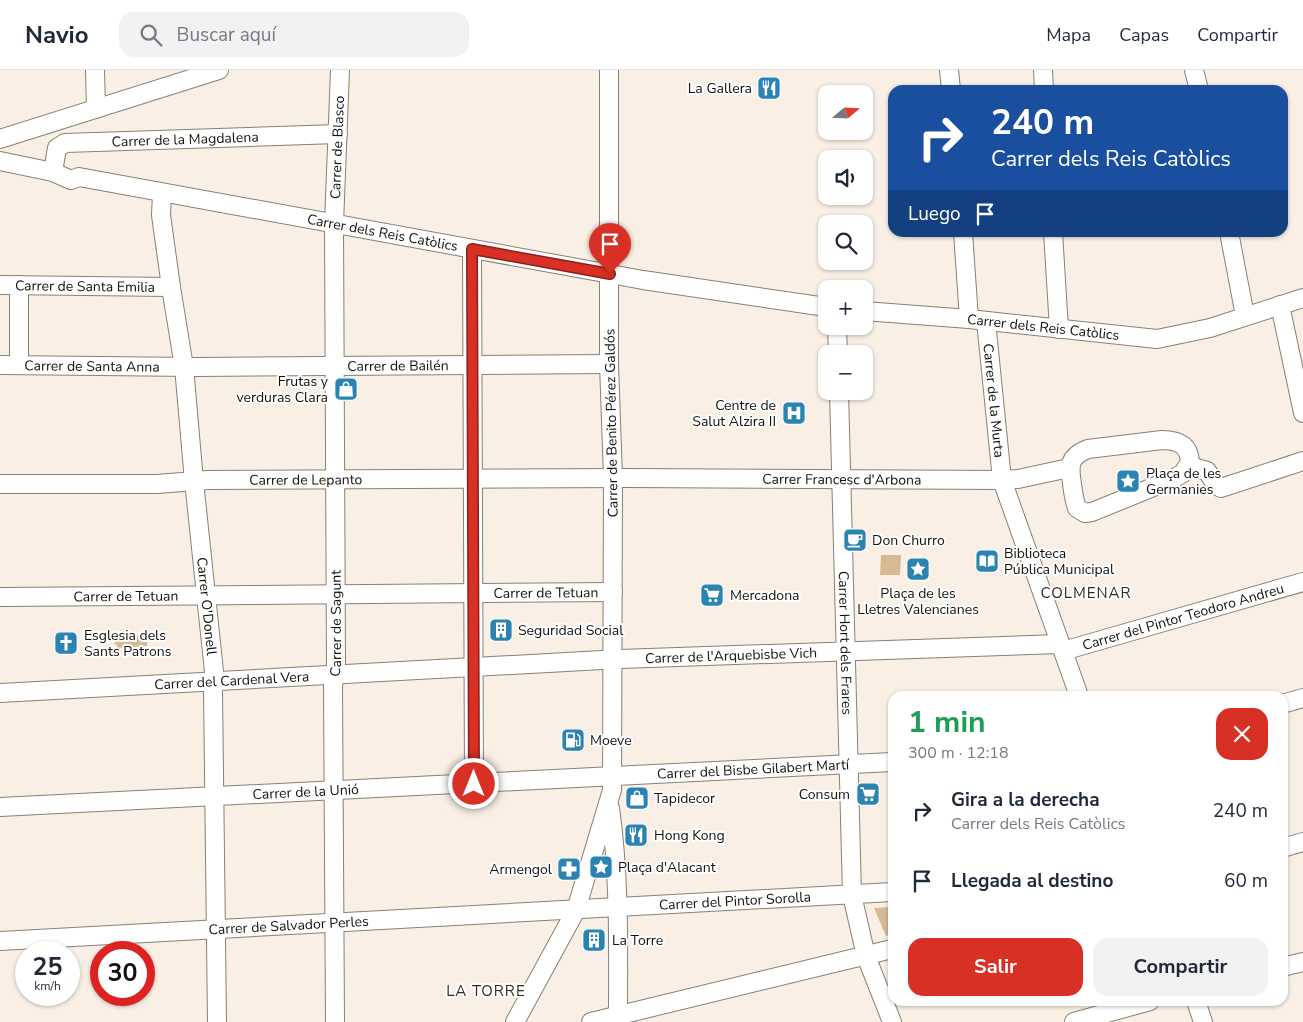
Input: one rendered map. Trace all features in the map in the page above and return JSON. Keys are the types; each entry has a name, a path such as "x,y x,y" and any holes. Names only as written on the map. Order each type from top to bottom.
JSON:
{"street":[{"path":"95,70 96,109"},
{"path":"0,139 96,109 183,76 219,70"},
{"name":"Carrer de Blasco","path":"334,224 340,70"},
{"name":"Carrer de Benito Pérez Galdós","path":"609,70 609,364 613,478 613,776"},
{"path":"949,70 950,85"},
{"path":"1043,70 1044,85"},
{"path":"1194,70 1198,85"},
{"name":"Carrer de la Magdalena","path":"53,172 57,148 65,143 338,134"},
{"name":"Carrer dels Reis Catòlics","path":"0,161 53,172 71,180 79,177 610,274 818,306"},
{"name":"Carrer O'Donell","path":"162,193 161,214 184,367 215,681 213,690 217,1022"},
{"name":"Carrer de Sagunt","path":"334,224 335,595 332,791 335,1022"},
{"name":"Carrer de la Murta","path":"964,237 1002,480 1077,691"},
{"path":"1053,237 1059,329"},
{"path":"1230,237 1245,316"},
{"path":"472,249 474,784"},
{"name":"Carrer de Santa Emilia","path":"0,285 171,287"},
{"path":"19,365 20,285"},
{"name":"Carrer dels Reis Catòlics","path":"873,313 977,320 1157,339 1175,337 1303,298"},
{"path":"1280,304 1303,409"},
{"name":"Carrer de Bailén","path":"184,367 609,364"},
{"name":"Carrer de Santa Anna","path":"0,365 184,367"},
{"name":"Carrer Hort dels Frares","path":"839,400 847,764 852,895 866,956 892,1022"},
{"path":"1162,440 1182,444 1188,452 1189,466 1184,473 1173,480 1088,513 1080,511 1075,503 1069,468 1075,456 1088,449 1162,440"},
{"path":"1189,466 1207,471 1216,485 1221,488 1303,461"},
{"name":"Carrer Francesc d'Arbona","path":"613,478 1002,480 1018,479 1069,468"},
{"name":"Carrer de Lepanto","path":"0,484 157,484 194,481 613,478"},
{"name":"Carrer del Pintor Teodoro Andreu","path":"1062,647 1303,582"},
{"name":"Carrer de Tetuan","path":"0,597 613,592"},
{"name":"Carrer de l'Arquebisbe Vich","path":"613,659 1062,647"},
{"name":"Carrer del Cardenal Vera","path":"0,693 613,659"},
{"path":"1288,702 1303,698"},
{"name":"Carrer del Bisbe Gilabert Martí","path":"613,776 888,762"},
{"path":"515,1022 576,910 609,802 613,776"},
{"name":"Carrer de la Unió","path":"0,807 215,798 613,776"},
{"path":"609,802 615,845 618,907 618,1019"},
{"path":"597,843 606,841 615,845"},
{"path":"1288,846 1303,842"},
{"name":"Carrer del Pintor Sorolla","path":"618,907 888,892"},
{"path":"576,910 618,907"},
{"name":"Carrer de Salvador Perles","path":"0,941 576,910"},
{"path":"591,1022 618,1019 888,950"},
{"path":"1288,966 1303,962"},
{"path":"1074,1022 1132,1006"},
{"path":"1198,1006 1203,1022"}],"shaded area":[{"path":"881,555 901,555 900,575 880,575"},
{"path":"147,635 147,646 117,648 117,644 115,645 114,636"},
{"path":"888,907 888,935 886,936 874,908"}],"place":[{"name":"La Gallera","path":"769,88"},
{"name":"Frutas y verduras Clara","path":"346,389"},
{"name":"Centre de Salut Alzira II","path":"794,413"},
{"name":"Plaça de les Germanies","path":"1128,481"},
{"name":"Don Churro","path":"855,540"},
{"name":"Biblioteca Pública Municipal","path":"987,561"},
{"name":"Plaça de les Lletres Valencianes","path":"918,569"},
{"name":"Mercadona","path":"712,595"},
{"name":"Seguridad Social","path":"501,630"},
{"name":"Esglesia dels Sants Patrons","path":"66,643"},
{"name":"Moeve","path":"573,740"},
{"name":"Consum","path":"868,794"},
{"name":"Tapidecor","path":"637,798"},
{"name":"Hong Kong","path":"636,835"},
{"name":"Plaça d'Alacant","path":"601,867"},
{"name":"Armengol","path":"569,869"},
{"name":"La Torre","path":"594,940"}],"district":[{"name":"COLMENAR","path":"1086,593"},
{"name":"LA TORRE","path":"486,991"}],"route":[{"path":"474,784 472,249 610,274"}]}
